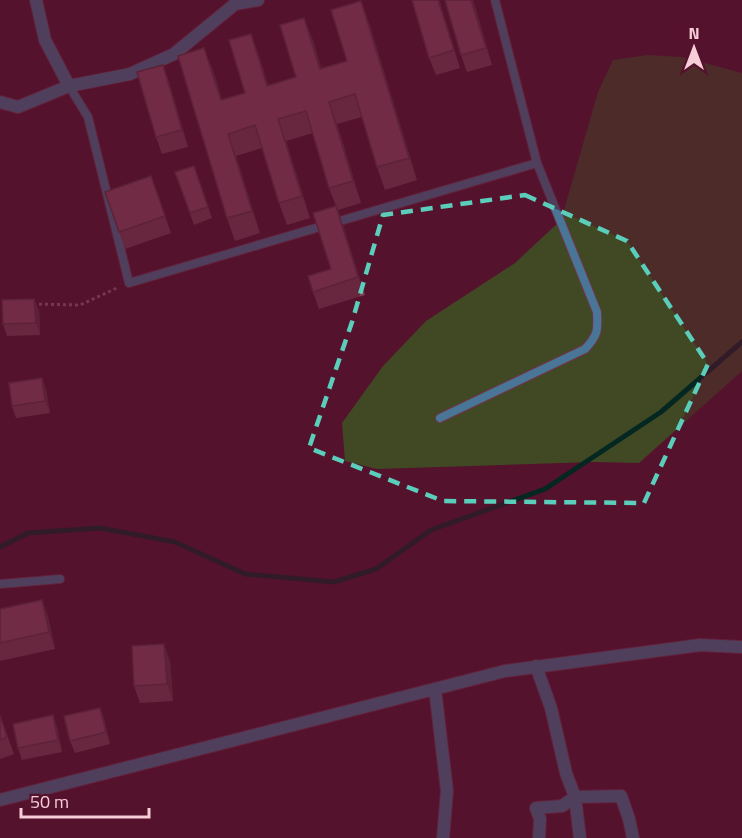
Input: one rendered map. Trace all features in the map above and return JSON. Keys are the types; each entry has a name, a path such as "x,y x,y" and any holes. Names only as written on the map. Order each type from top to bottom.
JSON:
{"street":[{"path":"36,0 45,40 69,87"},
{"path":"0,102 18,107 69,87 130,74 174,54 235,4 258,0"},
{"path":"0,800 505,671 700,645 742,647"},
{"path":"536,666 551,708 566,773 575,797 580,838"},
{"path":"435,689 447,790 443,838"},
{"path":"539,838 540,819 536,808 562,806 575,797 621,796 633,838"}],"lane":[{"path":"440,418 585,349 596,338 598,326 597,312 537,163 495,0"},
{"path":"69,87 88,117 129,283 537,163"},
{"path":"0,584 60,579"}],"path":[{"path":"23,304 80,305 129,283"}],"highlighted area":[{"path":"525,195 627,241 708,364 644,503 443,501 309,448 352,322 383,215"}],"green space":[{"path":"647,55 682,57 742,73 742,371 639,463 593,462 377,469 345,461 342,423 383,366 426,321 515,263 561,220 598,92 613,60"}],"building":[{"path":"412,0 438,0 454,50 429,58"},
{"path":"445,0 471,0 486,48 461,55"},
{"path":"361,1 409,158 377,167 355,94 329,102 353,181 329,188 306,111 278,119 302,196 279,203 255,125 228,134 252,211 227,218 178,56 204,48 221,100 245,93 229,40 251,34 267,86 296,77 280,25 304,18 320,69 347,61 331,10"},
{"path":"163,65 182,130 156,137 137,72"},
{"path":"194,166 208,207 190,213 175,172"},
{"path":"151,176 165,216 119,232 105,192"},
{"path":"336,206 358,277 313,292 308,276 331,269 313,213"},
{"path":"34,299 36,323 3,324 2,300"},
{"path":"42,378 45,401 12,406 9,383"},
{"path":"42,600 49,632 0,643 0,609"},
{"path":"164,644 167,684 134,686 132,646"},
{"path":"100,708 106,732 70,741 64,716"},
{"path":"53,715 58,740 18,748 13,724"},
{"path":"0,716 7,737 0,740"}],"waterway":[{"path":"0,547 28,533 100,528 175,542 245,574 334,582 376,569 431,530 545,489 661,412 742,342"}]}
